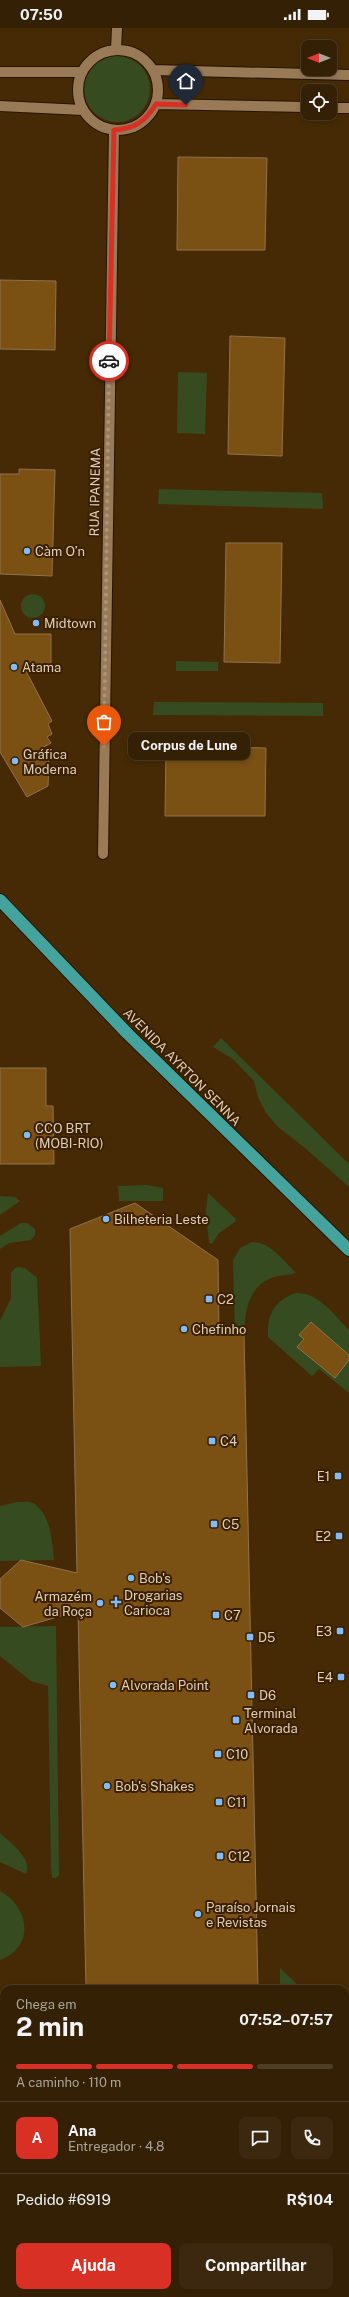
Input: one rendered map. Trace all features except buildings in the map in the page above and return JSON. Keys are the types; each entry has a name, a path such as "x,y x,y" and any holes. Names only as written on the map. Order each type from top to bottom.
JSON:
{"highway":[{"name":"AVENIDA AYRTON SENNA","path":"1,901 127,1033 349,1250"}],"street":[{"path":"116,49 117,28"},
{"path":"116,49 138,54 153,70 158,81 156,104 149,116 139,124 127,129 114,130 96,124 83,110 78,98 78,84 82,72 96,56 116,49"},
{"path":"153,70 349,75"},
{"path":"0,72 82,72"},
{"path":"156,104 301,107"},
{"path":"0,106 83,110"},
{"path":"337,108 349,108"},
{"name":"RUA IPANEMA","path":"103,854 114,130"}],"green space":[{"path":"117,56 129,59 140,66 147,77 150,89 147,101 140,112 129,119 117,122 105,119 94,112 87,101 84,89 87,77 94,66 105,59"},
{"path":"178,372 207,373 205,434 177,433"},
{"path":"159,489 322,493 323,509 158,504"},
{"path":"33,594 42,597 45,606 42,615 33,618 24,615 21,606 24,597"},
{"path":"176,661 218,662 218,671 176,671"},
{"path":"154,702 323,703 323,716 153,715"},
{"path":"221,1038 349,1164 349,1187 305,1148 278,1127 266,1113 258,1097 254,1081 233,1059 213,1047"},
{"path":"147,1185 163,1188 163,1201 119,1201 118,1186"},
{"path":"208,1193 236,1219 235,1222 219,1233 212,1244 209,1243 206,1212"},
{"path":"0,1196 15,1197 20,1201 0,1215"},
{"path":"21,1223 27,1223 35,1229 35,1235 31,1240 9,1243 0,1249 0,1236"},
{"path":"252,1242 265,1245 271,1249 296,1273 274,1277 259,1286 250,1299 247,1307 244,1333 235,1333 233,1260 240,1248"},
{"path":"18,1267 25,1268 37,1278 41,1366 0,1367 0,1321 11,1298 11,1273"},
{"path":"296,1293 305,1294 319,1300 332,1311 349,1330 349,1393 319,1369 312,1376 268,1337 269,1322 273,1309 282,1300"},
{"path":"17,1502 33,1503 44,1514 50,1528 54,1560 0,1561 0,1506"},
{"path":"56,1626 59,1875 56,1878 52,1878 48,1686 31,1681 0,1656 0,1627"},
{"path":"0,1833 19,1851 23,1857 26,1862 26,1874 0,1862"},
{"path":"0,1891 10,1898 18,1907 22,1916 24,1927 23,1937 19,1946 11,1954 0,1960"},
{"path":"280,1968 298,1985 280,1985"}],"way so far":[{"path":"104,746 109,361"}],"place":[{"name":"Càm O’n","path":"27,551"},
{"name":"Midtown","path":"36,623"},
{"name":"Atama","path":"14,667"},
{"name":"Corpus de Lune","path":"104,746"},
{"name":"Gráfica Moderna","path":"15,761"},
{"name":"CCO BRT (MOBI-RIO)","path":"27,1135"},
{"name":"Bilheteria Leste","path":"106,1219"},
{"name":"C2","path":"209,1299"},
{"name":"Chefinho","path":"184,1329"},
{"name":"C4","path":"212,1441"},
{"name":"E1","path":"338,1476"},
{"name":"C5","path":"214,1524"},
{"name":"E2","path":"339,1536"},
{"name":"Bob's","path":"131,1578"},
{"name":"Drogarias Carioca","path":"116,1602"},
{"name":"Armazém da Roça","path":"100,1603"},
{"name":"C7","path":"216,1615"},
{"name":"E3","path":"340,1631"},
{"name":"D5","path":"250,1637"},
{"name":"E4","path":"341,1677"},
{"name":"Alvorada Point","path":"113,1685"},
{"name":"D6","path":"251,1695"},
{"name":"Terminal Alvorada","path":"236,1720"},
{"name":"C10","path":"218,1754"},
{"name":"Bob's Shakes","path":"107,1786"},
{"name":"C11","path":"219,1802"},
{"name":"C12","path":"220,1856"},
{"name":"Paraíso Jornais e Revistas","path":"198,1914"}],"route":[{"path":"109,361 114,130 127,129 139,124 149,116 156,104 186,105"}]}
